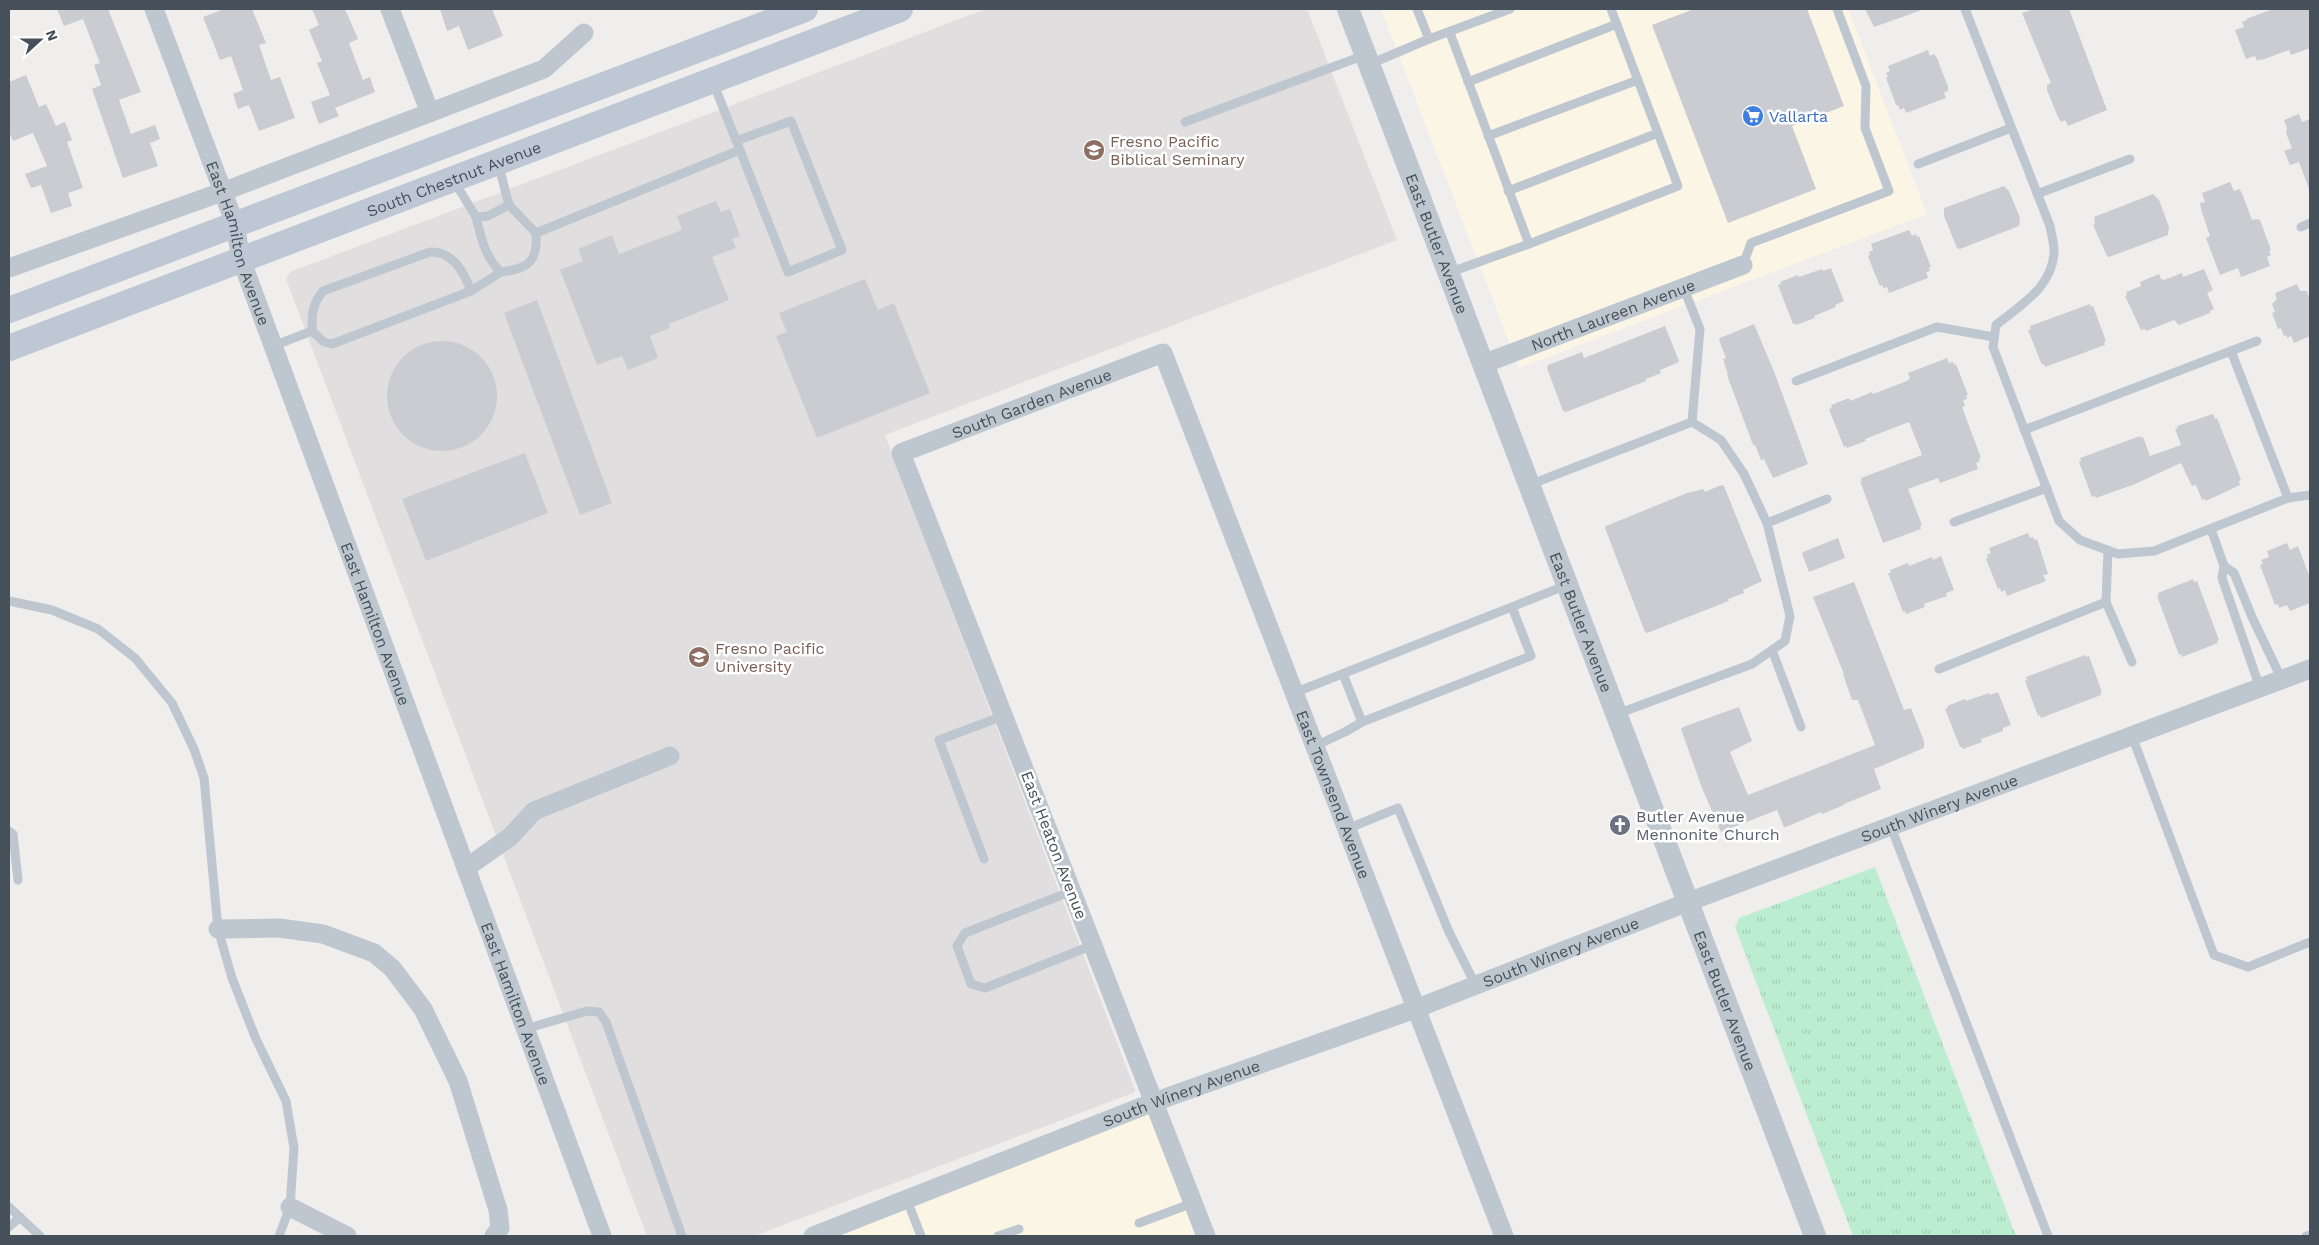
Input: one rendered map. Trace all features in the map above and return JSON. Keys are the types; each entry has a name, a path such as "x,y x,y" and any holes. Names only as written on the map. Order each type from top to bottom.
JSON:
{"main road":[{"name":"South Chestnut Avenue","path":"9,310 805,9"},
{"name":"South Chestnut Avenue","path":"9,348 900,9"}],"street":[{"name":"East Hamilton Avenue","path":"154,9 235,224 241,259 602,1236"},
{"path":"390,9 430,113"},
{"name":"East Butler Avenue","path":"1349,9 1482,364 1815,1236"},
{"path":"10,263 222,192 544,69 584,33"},
{"name":"North Laureen Avenue","path":"1482,364 1743,265"},
{"name":"South Garden Avenue","path":"901,453 1163,353"},
{"name":"East Townsend Avenue","path":"1163,353 1504,1236"},
{"name":"East Heaton Avenue","path":"901,453 1206,1236"},
{"name":"South Winery Avenue","path":"813,1236 1154,1102 1416,1009 1688,902 2310,669"},
{"path":"466,868 510,838 534,811 670,756"},
{"path":"218,929 279,928 323,934 374,953 392,968 423,1009 458,1081 498,1210 500,1228 494,1236"},
{"path":"290,1207 347,1236"}],"lane":[{"path":"1418,9 1429,39"},
{"path":"1185,122 1367,59 1450,33 1510,9"},
{"path":"1448,273 1529,244 1678,186 1611,9"},
{"path":"1743,265 1751,244 1889,191 1865,128 1866,86 1837,9"},
{"path":"1964,9 2050,226 2054,250 2049,273 2040,290 1996,325 1993,347 2059,521 2080,540 2118,554 2154,551 2288,498 2310,495"},
{"path":"1468,82 1617,24"},
{"path":"1450,33 1529,244"},
{"path":"712,80 736,141 740,150 788,272 842,250 791,122 736,141"},
{"path":"1488,136 1638,80"},
{"path":"1918,164 2011,128"},
{"path":"1508,191 1658,134"},
{"path":"536,233 740,150"},
{"path":"2037,194 2130,159"},
{"path":"312,332 324,342 332,344 471,291 501,272 515,270 530,261 537,250 536,233 509,204 498,161"},
{"path":"453,178 476,217 492,264 501,272"},
{"path":"476,217 488,216 509,204"},
{"path":"2301,227 2310,223"},
{"path":"312,332 312,312 316,300 323,291 430,252 441,252 452,258 471,291"},
{"path":"1684,288 1700,329 1692,422"},
{"path":"1796,381 1937,327 1994,337"},
{"path":"273,346 312,332"},
{"path":"2024,430 2257,341"},
{"path":"2231,351 2288,498"},
{"path":"1529,484 1692,422"},
{"path":"1617,714 1752,664 1785,641 1790,616 1767,523 1744,474 1721,440 1692,422"},
{"path":"1954,522 2047,488"},
{"path":"1767,523 1827,499"},
{"path":"2210,529 2224,566 2222,578 2260,688"},
{"path":"2108,550 2106,602 2132,662"},
{"path":"2224,566 2234,573 2282,680"},
{"path":"1294,693 1567,585"},
{"path":"9,601 52,610 98,629 135,658 172,703 194,749 204,778 218,929 232,978 256,1039 286,1101 294,1148 290,1207 279,1236"},
{"path":"1939,669 2106,602"},
{"path":"1315,746 1362,722 1531,656 1512,607"},
{"path":"2242,633 2257,627"},
{"path":"1772,650 1801,727"},
{"path":"1344,674 1362,722"},
{"path":"984,859 939,740 1003,716"},
{"path":"2132,736 2214,955 2248,967 2310,942"},
{"path":"1347,829 1398,808 1448,932 1476,986"},
{"path":"1891,827 2048,1236"},
{"path":"9,831 13,834 18,880"},
{"path":"1072,891 965,933 957,946 971,984 985,988 1093,945"},
{"path":"525,1029 587,1011 599,1012 606,1022 682,1236"},
{"path":"906,1200 921,1236"},
{"path":"1139,1223 1194,1203"},
{"path":"9,1207 40,1236"},
{"path":"9,1227 20,1217"},
{"path":"998,1236 1019,1229"},
{"path":"2306,1236 2310,1234"}],"shaded area":[{"name":"Fresno Pacific University","path":"986,9 1307,9 1397,240 885,435 1135,1090 1133,1093 754,1236 647,1236 286,279 290,272"},
{"path":"1381,9 1848,9 1927,214 1519,368"},
{"path":"1159,1110 1207,1236 828,1236"}],"green space":[{"path":"1875,867 2016,1236 1853,1236 1735,927 1739,918"}],"building":[{"path":"57,9 108,9 141,92 119,100 131,134 155,125 160,139 150,143 158,166 123,178 92,89 101,85 94,65 100,63 83,19 64,26"},
{"path":"224,9 252,9 266,43 259,45 271,80 280,77 295,118 259,131 249,105 238,109 233,94 243,90 231,56 220,60 203,17"},
{"path":"312,9 345,9 358,39 349,43 363,80 370,77 375,92 335,108 339,116 319,124 311,102 330,95 317,63 322,61 309,30 319,25"},
{"path":"440,9 492,9 503,36 468,50 459,26 447,31"},
{"name":"Vallarta","path":"1694,9 1807,9 1844,106 1792,126 1816,189 1728,223 1652,25"},
{"path":"1865,9 1922,9 1922,10 1874,27"},
{"path":"2034,9 2069,9 2107,110 2068,126 2065,120 2061,122 2047,90 2047,85 2051,83 2022,13"},
{"path":"2273,9 2310,9 2310,48 2291,55 2289,50 2257,61 2255,56 2246,59 2235,30 2244,27 2242,22 2246,19"},
{"path":"1928,50 1930,56 1934,54 1937,58 1948,86 1948,91 1944,92 1946,98 1906,113 1904,108 1900,110 1898,105 1896,105 1886,78 1888,77 1886,73 1890,71 1888,66"},
{"path":"26,75 39,107 46,104 56,126 65,122 72,140 67,142 83,188 68,193 72,206 51,213 41,185 31,188 25,174 47,166 33,133 13,141 9,132 9,82"},
{"path":"2299,114 2302,122 2310,119 2309,189 2299,162 2290,165 2284,151 2292,148 2286,133 2287,128 2284,120"},
{"path":"2230,182 2234,191 2239,189 2242,193 2252,220 2260,220 2271,250 2269,251 2271,255 2267,257 2270,266 2241,277 2238,268 2220,275 2206,238 2210,236 2200,203 2205,202 2202,193"},
{"path":"2004,186 2009,191 2020,218 2019,226 1960,249 1957,248 1944,216 1944,208"},
{"path":"2153,194 2159,200 2169,227 2168,235 2109,257 2107,256 2093,225 2095,224 2094,217"},
{"path":"716,201 721,212 730,209 740,236 732,239 736,248 712,257 729,300 669,324 670,328 650,336 658,358 628,370 622,356 597,365 560,270 583,261 578,249 612,235 619,254 682,230 677,216"},
{"path":"1909,230 1912,236 1916,234 1917,237 1919,236 1931,267 1929,268 1930,271 1926,272 1928,278 1889,293 1887,287 1883,288 1882,285 1880,286 1868,256 1870,255 1869,252 1873,250 1871,244"},
{"path":"1831,268 1844,301 1835,305 1836,307 1814,316 1815,318 1796,325 1795,323 1793,324 1778,285 1781,284 1780,282 1798,275 1799,277"},
{"path":"2204,269 2213,290 2207,293 2214,309 2210,313 2179,325 2174,320 2146,331 2145,329 2141,330 2125,296 2127,295 2126,292 2141,286 2140,282 2159,274 2161,279 2164,280 2182,273 2183,277"},
{"path":"865,279 878,310 894,303 930,393 817,438 776,336 787,332 779,313"},
{"path":"2297,284 2300,291 2307,291 2310,300 2310,336 2294,343 2291,336 2287,338 2286,335 2284,336 2281,328 2278,329 2272,313 2275,312 2272,304 2277,299 2275,293"},
{"path":"537,300 612,503 580,515 504,313"},
{"path":"2090,304 2090,306 2093,306 2106,341 2104,342 2105,345 2045,367 2044,364 2042,365 2028,330 2031,329 2030,326"},
{"path":"1754,324 1775,374 1808,464 1773,478 1764,459 1761,460 1755,445 1753,445 1727,375 1723,359 1726,358 1719,340"},
{"path":"1665,326 1679,361 1677,363 1660,370 1661,373 1646,379 1646,381 1566,412 1563,411 1547,368 1548,365 1582,352 1584,358"},
{"path":"442,341 463,345 481,357 493,375 497,396 493,417 481,435 463,447 442,451 421,447 403,435 391,417 387,396 391,375 403,357 421,345"},
{"path":"1947,358 1949,363 1953,362 1954,365 1956,364 1968,395 1966,395 1967,399 1963,400 1965,406 1962,407 1981,458 1976,463 1978,469 1940,483 1938,478 1908,489 1922,525 1920,526 1921,529 1883,543 1860,481 1862,481 1861,478 1922,455 1909,422 1847,448 1846,446 1844,447 1829,409 1832,408 1831,405 1849,398 1850,401 1907,381 1910,378 1908,373"},
{"path":"2213,414 2215,419 2217,418 2237,469 2241,480 2239,481 2240,485 2206,501 2205,499 2202,500 2196,485 2192,486 2181,463 2135,484 2096,498 2095,496 2092,497 2079,462 2081,461 2080,458 2140,436 2141,438 2143,437 2150,456 2181,445 2175,429 2178,428 2177,426"},
{"path":"525,453 548,513 426,561 402,499"},
{"path":"1721,485 1724,486 1762,581 1743,590 1744,593 1728,599 1729,601 1647,633 1645,632 1605,528 1606,526 1687,493 1703,489 1705,492"},
{"path":"2028,533 2030,538 2037,539 2048,574 2043,575 2046,581 2007,596 2005,590 2001,592 2000,588 1998,589 1986,559 1988,558 1987,555 1991,553 1989,548"},
{"path":"1838,538 1845,558 1809,572 1802,554 1803,552"},
{"path":"2287,543 2290,550 2298,546 2310,578 2310,603 2290,611 2287,605 2279,608 2278,604 2275,605 2260,565 2263,564 2261,560 2269,557 2267,551"},
{"path":"1941,556 1954,590 1946,593 1947,596 1924,604 1925,607 1906,614 1905,611 1903,612 1888,573 1891,573 1890,570 1908,563 1909,566 1932,557 1933,560"},
{"path":"2193,579 2194,582 2197,581 2219,640 2217,641 2218,643 2182,657 2181,654 2179,655 2157,596 2159,595 2158,593"},
{"path":"1854,582 1904,710 1911,708 1924,741 1924,748 1874,769 1881,789 1844,805 1822,814 1821,812 1786,827 1784,827 1777,810 1721,832 1702,788 1681,729 1683,727 1739,707 1752,741 1730,752 1748,795 1875,745 1858,700 1852,700 1844,674 1813,597"},
{"path":"2085,655 2086,657 2089,656 2102,692 2100,693 2101,695 2041,718 2040,715 2038,716 2025,681 2027,680 2026,677"},
{"path":"1998,692 2011,725 2003,728 2003,731 1981,739 1982,742 1963,749 1960,747 1945,709 1948,708 1947,706 1965,699 1966,701"}],"place":[{"name":"Vallarta","path":"1753,116"},
{"name":"Fresno Pacific Biblical Seminary","path":"1094,150"},
{"name":"Fresno Pacific University","path":"699,657"},
{"name":"Butler Avenue Mennonite Church","path":"1620,825"}]}
